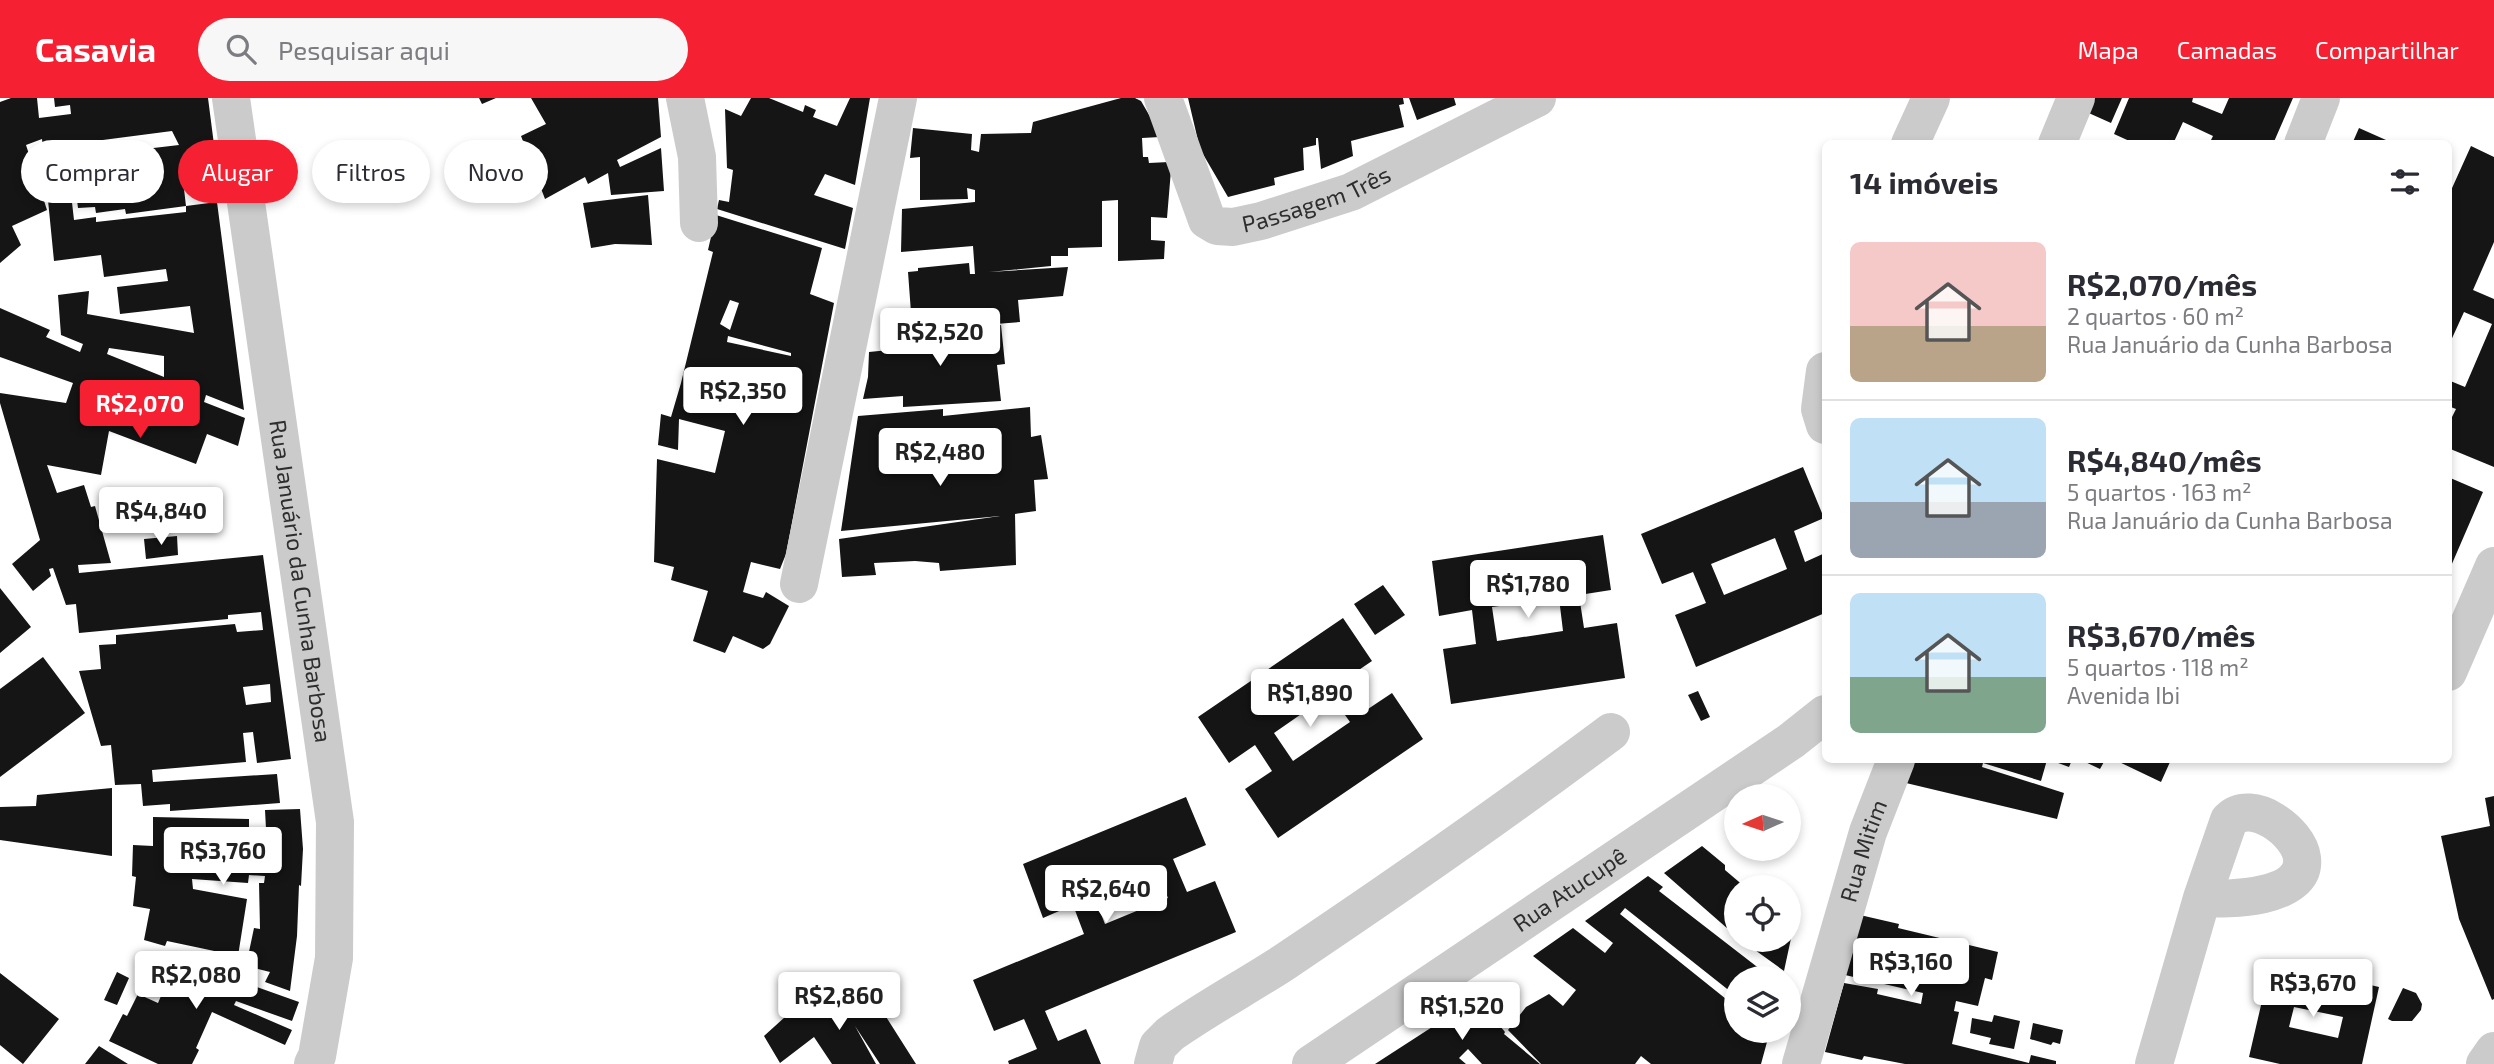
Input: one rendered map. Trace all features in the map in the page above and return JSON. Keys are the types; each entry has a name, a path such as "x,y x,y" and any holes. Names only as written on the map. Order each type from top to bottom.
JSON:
{"street":[{"name":"Rua Januário da Cunha Barbosa","path":"231,98 335,822 334,958 317,1056 313,1064"},
{"path":"685,98 696,157 699,223"},
{"path":"799,584 898,98"},
{"name":"Passagem Três","path":"1163,98 1207,220 1217,226 1233,227 1261,221 1351,192 1537,98"},
{"path":"1912,140 1931,98"},
{"path":"2059,140 2076,98"},
{"path":"2305,140 2322,98"},
{"path":"1822,394 1822,415"},
{"path":"2452,663 2494,566"},
{"name":"Rua Atucupê","path":"1311,1064 1791,741 1822,716"},
{"path":"1153,1064 1157,1046 1170,1034 1400,885 1611,732"},
{"name":"Rua Mitim","path":"1801,1064 1868,832 1895,763"},
{"path":"2154,1064 2202,898"},
{"path":"2485,1064 2494,1051"}],"building":[{"path":"11,98 37,98 39,118 71,114 70,105 55,107 54,98 208,98 213,140 178,140 178,143 172,131 103,140 21,140 21,203 45,203 47,210 12,226 21,245 0,263 0,102"},
{"path":"479,98 496,98 482,104"},
{"path":"531,98 658,98 661,137 617,160 620,167 661,148 664,191 611,195 608,173 588,184 585,177 548,197 548,140 523,140 521,136 546,124"},
{"path":"751,98 769,98 803,112 805,105 816,110 813,117 837,126 850,98 870,98 855,185 825,174 814,195 853,208 845,249 717,209 719,200 729,202 733,170 727,168 725,109 741,116"},
{"path":"1121,98 1141,101 1159,132 1160,137 1142,138 1143,157 1148,157 1149,163 1169,162 1171,170 1167,218 1151,217 1151,240 1165,241 1164,259 1118,261 1118,200 1102,201 1102,247 1068,248 1068,256 1051,256 1051,266 989,272 1068,267 1063,296 1018,300 1020,322 970,326 970,321 912,326 908,272 918,271 918,268 969,263 970,274 975,274 973,246 901,252 902,209 975,202 975,190 967,188 968,199 920,200 920,157 910,158 913,128 972,134 971,150 979,152 981,134 1031,133 1033,122"},
{"path":"1188,98 1403,98 1404,104 1399,105 1404,127 1351,141 1353,156 1321,169 1316,138 1316,145 1303,148 1304,170 1274,178 1275,185 1228,197 1200,149"},
{"path":"1409,98 1454,98 1456,105 1417,120"},
{"path":"2088,98 2122,98 2111,123 2082,110"},
{"path":"2129,98 2193,98 2192,102 2222,114 2229,98 2293,98 2275,140 2211,140 2213,136 2183,122 2175,140 2127,140 2114,134"},
{"path":"2359,128 2386,140 2354,140"},
{"path":"178,145 178,203 186,203 186,206 126,214 125,209 96,213 95,207 78,208 77,203 164,203 164,147"},
{"path":"2471,146 2494,157 2494,242 2473,290 2494,299 2494,467 2452,450 2452,417 2456,409 2452,408 2452,382 2465,387 2492,324 2464,312 2452,338 2452,188"},
{"path":"648,195 652,245 615,244 591,248 583,203"},
{"path":"48,203 72,203 74,220 96,217 96,222 186,212 186,206 217,203 244,410 206,395 204,402 245,418 238,446 207,434 196,464 109,431 101,475 47,465 57,493 84,485 91,507 95,506 111,563 78,565 79,573 263,555 291,759 257,763 253,732 243,733 246,762 152,770 153,782 277,774 280,803 170,811 170,804 143,806 141,784 115,785 111,745 101,746 79,671 101,669 99,645 116,644 116,635 235,624 237,632 263,630 261,612 228,615 228,619 79,633 76,604 66,605 53,568 49,569 51,576 33,591 12,564 40,540 0,403 0,393 66,403 73,383 0,357 0,308 50,330 46,337 80,352 83,344 61,335 58,295 89,291 87,314 194,333 190,306 120,314 117,287 168,281 166,269 104,277 101,255 54,261","holes":["109,348 164,356 164,377 107,354","115,400 123,403 121,412 113,408","270,684 271,702 246,705 243,687"]},
{"path":"716,215 822,248 810,294 834,303 786,554 780,569 751,562 743,592 763,598 766,592 789,606 770,644 763,649 733,636 725,653 693,641 708,591 671,580 674,567 654,562 657,459 715,473 725,431 679,419 678,450 658,445 661,414 671,417 681,383 713,252 708,250","holes":["730,300 739,303 730,330 720,324","728,336 791,353 791,356 727,342"]},
{"path":"1001,325 1005,364 997,365 1001,401 903,407 903,396 863,399 868,377 869,352 899,349 897,333 906,332 907,340 928,337 928,331"},
{"path":"1030,407 1031,437 1041,435 1048,479 1034,480 1036,511 1015,514 1016,565 940,571 939,563 874,563 876,575 842,577 839,539 1000,516 841,531 858,416 943,409 943,416"},
{"path":"1803,467 1822,519 1794,531 1805,562 1822,554 1822,614 1696,667 1675,615 1706,603 1693,572 1662,584 1641,534","holes":["1775,538 1787,569 1724,595 1711,564"]},
{"path":"2452,479 2483,492 2452,564"},
{"path":"1603,535 1611,590 1579,595 1584,628 1617,623 1625,678 1451,704 1443,649 1476,644 1472,610 1439,616 1432,561","holes":["1559,598 1563,631 1497,641 1492,607"]},
{"path":"177,536 178,555 146,559 144,539"},
{"path":"1383,585 1405,615 1375,635 1354,604"},
{"path":"0,588 31,627 0,653"},
{"path":"1343,618 1372,661 1344,680 1365,711 1392,693 1423,739 1278,838 1245,789 1272,771 1255,745 1229,763 1198,717","holes":["1330,694 1350,722 1293,761 1274,733"]},
{"path":"43,657 85,713 0,777 0,689"},
{"path":"1698,691 1710,717 1701,721 1688,695"},
{"path":"1912,763 1983,763 1982,767 2064,793 2057,819 1906,783"},
{"path":"1983,763 2046,763 2041,781"},
{"path":"2087,763 2103,763 2100,769"},
{"path":"2121,763 2170,763 2161,782"},
{"path":"112,788 112,856 0,840 0,807 36,806 37,795"},
{"path":"2494,796 2492,1000 2459,919 2441,836 2490,826 2485,798"},
{"path":"1186,797 1206,845 1173,859 1187,892 1215,881 1236,932 1045,1011 1058,1041 1086,1029 1101,1064 1009,1064 1008,1061 1037,1049 1024,1019 994,1031 973,980 1084,934 1073,905 1043,918 1023,864","holes":["1155,867 1168,898 1105,924 1093,894"]},
{"path":"300,809 303,849 301,886 299,885 297,936 290,991 265,982 270,972 246,966 254,928 260,929 259,883 264,883 265,876 249,875 248,883 192,879 193,889 247,899 238,956 167,941 165,946 144,940 150,909 133,906 136,877 132,876 133,845 153,846 153,817 249,819 249,848 267,848 265,810"},
{"path":"1702,846 1725,865 1725,870 1731,875 1724,875 1724,926 1664,873"},
{"path":"1648,876 1663,887 1659,891 1724,941 1724,952 1738,952 1756,966 1724,966 1724,986 1625,908 1620,914 1724,997 1724,1043 1767,1043 1761,1064 1651,1064 1641,1056 1635,1064 1541,1064 1508,1030 1526,1007 1549,994 1563,1006 1576,990 1533,956 1573,928 1605,953 1613,943 1585,921"},
{"path":"1860,915 1899,924 1898,928 1998,952 1992,980 1985,978 1978,1006 1956,1001 1954,1011 1959,1012 1952,1044 2029,1063 2031,1055 2056,1061 2056,1064 1905,1064 1864,1056 1862,1060 1825,1052 1844,983 1878,989 1877,994 1921,1004 1923,993 1845,975"},
{"path":"1758,952 1788,952 1785,966 1777,966"},
{"path":"178,954 245,975 243,982 299,1002 292,1021 236,1001 234,1005 292,1030 285,1045 212,1012 192,1064 158,1064 109,1041 123,1014 127,1016 138,994 158,1003 164,989 150,982 159,961 174,967"},
{"path":"2271,962 2379,987 2362,1064 2280,1064 2249,1057","holes":["2294,1007 2343,1017 2338,1038 2289,1027"]},
{"path":"117,972 129,978 117,1005 104,1000"},
{"path":"0,973 59,1019 23,1064 0,1045"},
{"path":"830,983 849,1017 876,1001 916,1064 880,1064 855,1026 876,1064 832,1064 814,1037 780,1063 764,1036 796,1007"},
{"path":"2403,988 2416,993 2422,1004 2421,1010 2412,1021 2392,1021 2388,1019"},
{"path":"1477,998 1504,1034 1540,1064 1482,1064 1468,1049 1459,1058 1466,1064 1375,1064"},
{"path":"1994,1015 2020,1021 2014,1049 1989,1044 1991,1038 1970,1033 1972,1018 1992,1022"},
{"path":"2033,1023 2063,1030 2060,1044 2053,1042 2051,1045 2030,1039"},
{"path":"99,1046 128,1064 85,1064"}]}
